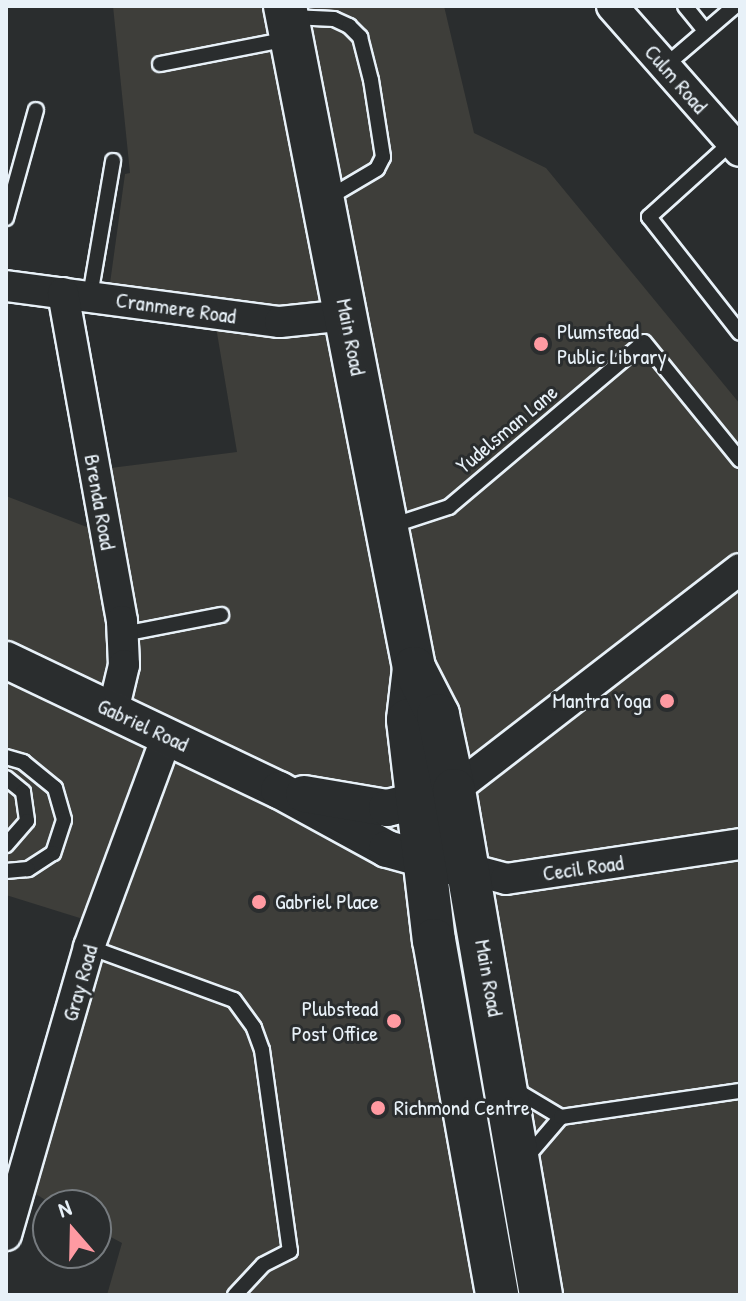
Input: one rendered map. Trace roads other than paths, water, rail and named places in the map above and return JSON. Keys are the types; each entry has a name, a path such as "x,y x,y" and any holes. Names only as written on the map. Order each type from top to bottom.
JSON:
{"main road":[{"name":"Main Road","path":"288,20 414,668 438,715 437,797 426,862 434,940 497,1295"},
{"name":"Main Road","path":"437,797 469,869 522,1163 541,1295"}],"street":[{"name":"Culm Road","path":"612,6 736,147"},
{"name":"Cranmere Road","path":"6,286 280,322 347,315"},
{"name":"Brenda Road","path":"76,295 123,634 124,665 113,711"},
{"path":"437,797 740,569"},
{"name":"Gabriel Road","path":"6,660 279,790 387,849 426,862"},
{"name":"Gray Road","path":"6,1235 89,947 167,736"},
{"name":"Gabriel Road","path":"279,790 387,808 437,797"},
{"name":"Cecil Road","path":"426,862 506,879 740,844"}],"lane":[{"path":"685,6 705,31"},
{"path":"665,66 735,6"},
{"path":"160,64 288,20 334,19 349,26 360,37 374,95 383,157 377,169 324,201"},
{"path":"6,218 36,110"},
{"path":"736,147 649,217 740,333"},
{"path":"76,295 113,161"},
{"name":"Yudelsman Lane","path":"388,528 449,507 644,342 740,460"},
{"path":"123,634 221,615"},
{"path":"6,757 23,762 55,788 64,820 53,853 28,869 6,871"},
{"path":"6,778 23,792 27,821 6,845"},
{"path":"89,947 234,1000 254,1028 290,1251 263,1265 235,1295"},
{"path":"508,1085 561,1117 740,1091"},
{"path":"522,1163 561,1117"}],"place":[{"name":"Plumstead Public Library","path":"541,344"},
{"name":"Mantra Yoga","path":"667,701"},
{"name":"Gabriel Place","path":"259,902"},
{"name":"Plubstead Post Office","path":"394,1021"},
{"name":"Richmond Centre","path":"378,1108"}]}
